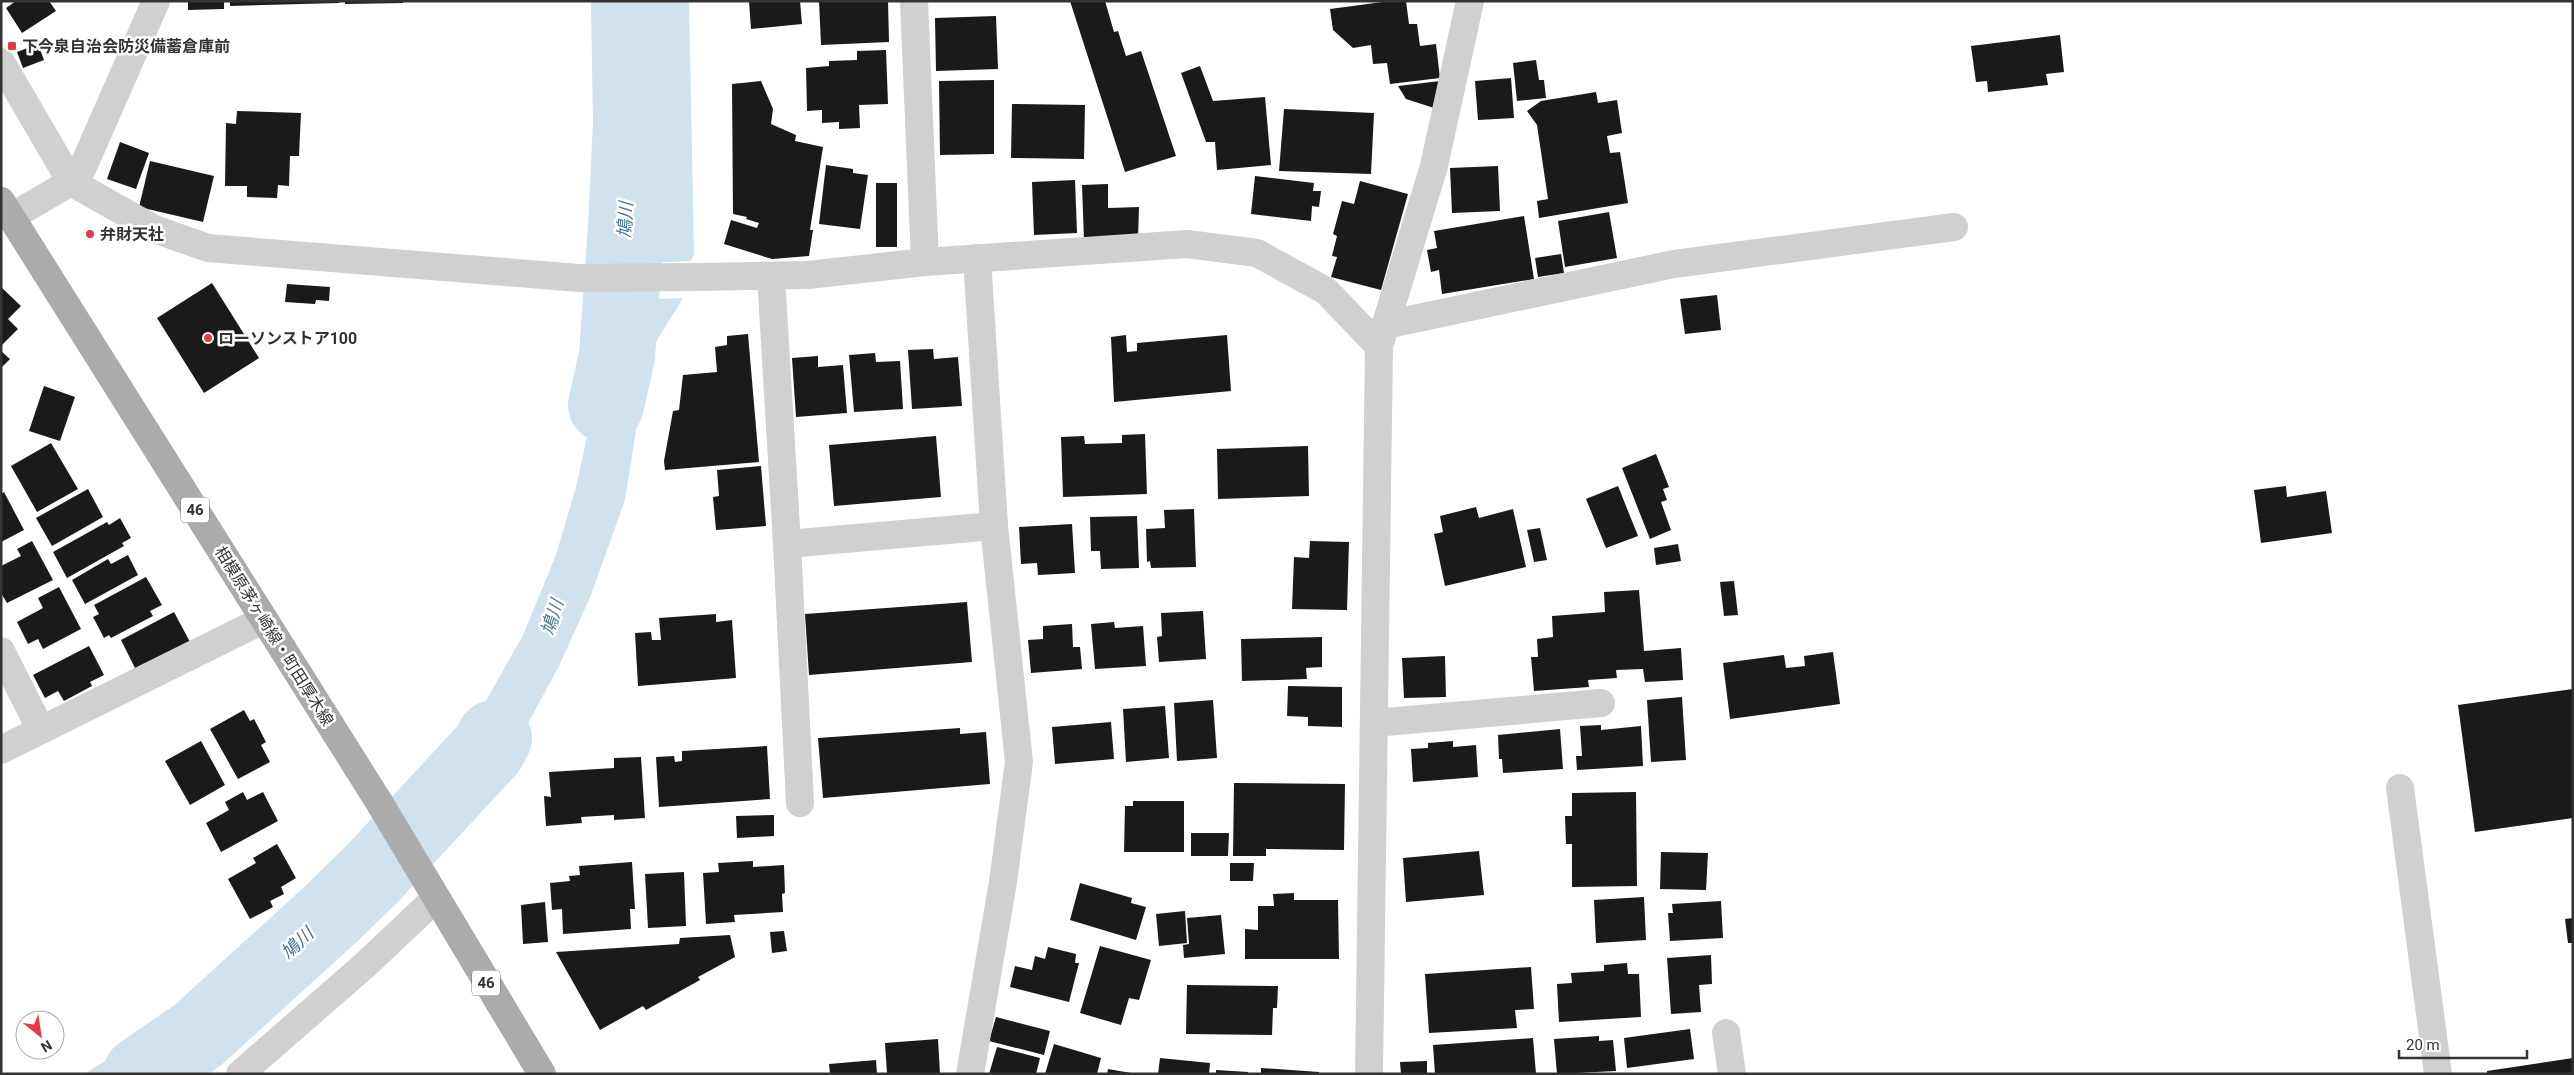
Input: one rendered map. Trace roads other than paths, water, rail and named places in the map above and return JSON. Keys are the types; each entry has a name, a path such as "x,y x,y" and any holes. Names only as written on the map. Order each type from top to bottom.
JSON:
{"main road":[{"name":"相模原茅ヶ崎線・町田厚木線","path":"6,209 379,802 542,1074"}],"street":[{"path":"6,209 70,182 82,168 156,1"},
{"path":"914,1 925,262"},
{"path":"1369,1074 1382,336 1434,166 1470,1"},
{"path":"1,62 70,182 154,229 208,248 579,278 808,275 925,262 1187,244 1257,253 1326,292 1382,336"},
{"path":"1382,336 1674,264 1954,227"},
{"path":"970,1074 1003,882 1019,762 994,526 977,258"},
{"path":"771,276 800,803"},
{"path":"787,544 994,526"},
{"path":"1,750 263,620"},
{"path":"1,651 41,730"},
{"path":"1374,723 1600,703"},
{"path":"2400,788 2438,1074"},
{"path":"240,1074 365,965 433,895"},
{"path":"1726,1033 1732,1073 1727,1074"}],"water":[{"path":"595,1 689,1 694,253 691,261 598,265"},
{"path":"683,298 648,355 625,500 591,595 559,666 527,725 441,843 409,794 441,766 483,706 523,635 556,555 576,487 595,401 603,300"},
{"path":"351,849 385,905 326,964 274,1010 193,1074 84,1074 196,1001 260,953 309,904"}],"waterway":[{"name":"鳩川","path":"606,405 617,356 626,227 631,122 629,1"},
{"name":"鳩川","path":"141,1074 198,1035 331,914 373,873 488,749 494,738"}],"place":[{"name":"下今泉自治会防災備蓄倉庫前","path":"12,46"},
{"name":"弁財天社","path":"90,234"},
{"name":"ローソンストア100","path":"208,338"}]}
